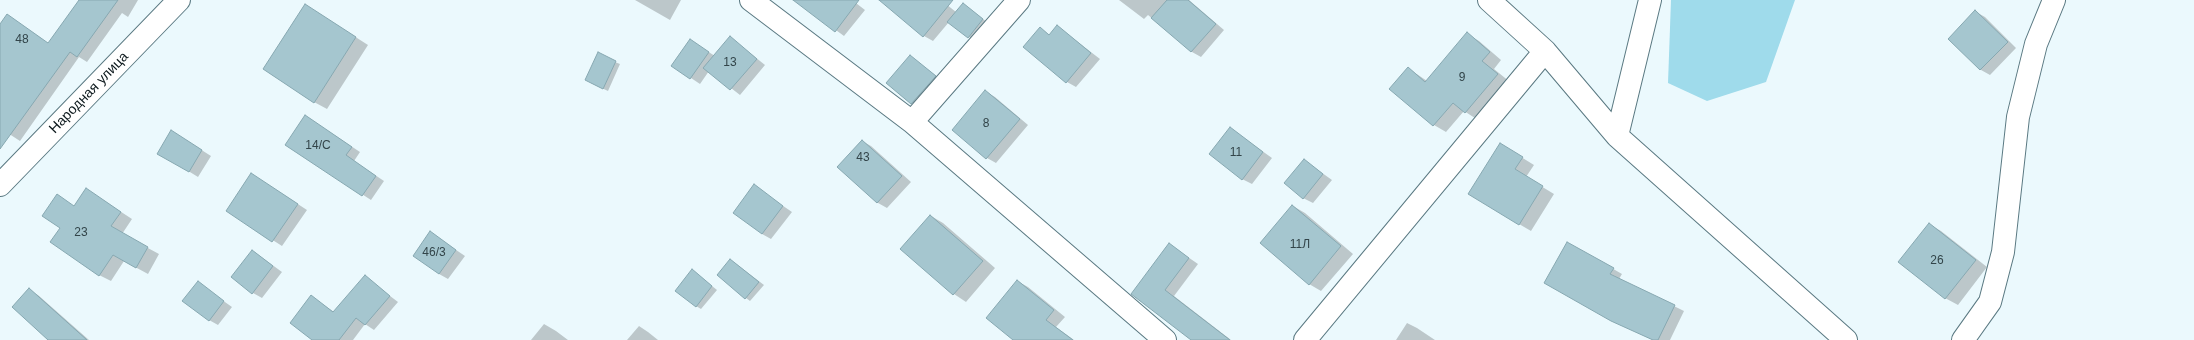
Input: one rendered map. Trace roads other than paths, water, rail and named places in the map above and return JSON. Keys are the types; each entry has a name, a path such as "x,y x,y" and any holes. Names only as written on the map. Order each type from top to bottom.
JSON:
{"street":[{"name":"Народная улица","path":"0,185 179,0"},
{"path":"751,0 912,122 1165,340"},
{"path":"912,122 1019,0"},
{"path":"1489,0 1546,51 1619,128 1846,340"},
{"path":"1619,128 1650,0"},
{"path":"1963,340 1990,302 2003,252 2018,117 2036,44 2054,0"},
{"path":"1305,340 1546,51"}]}
